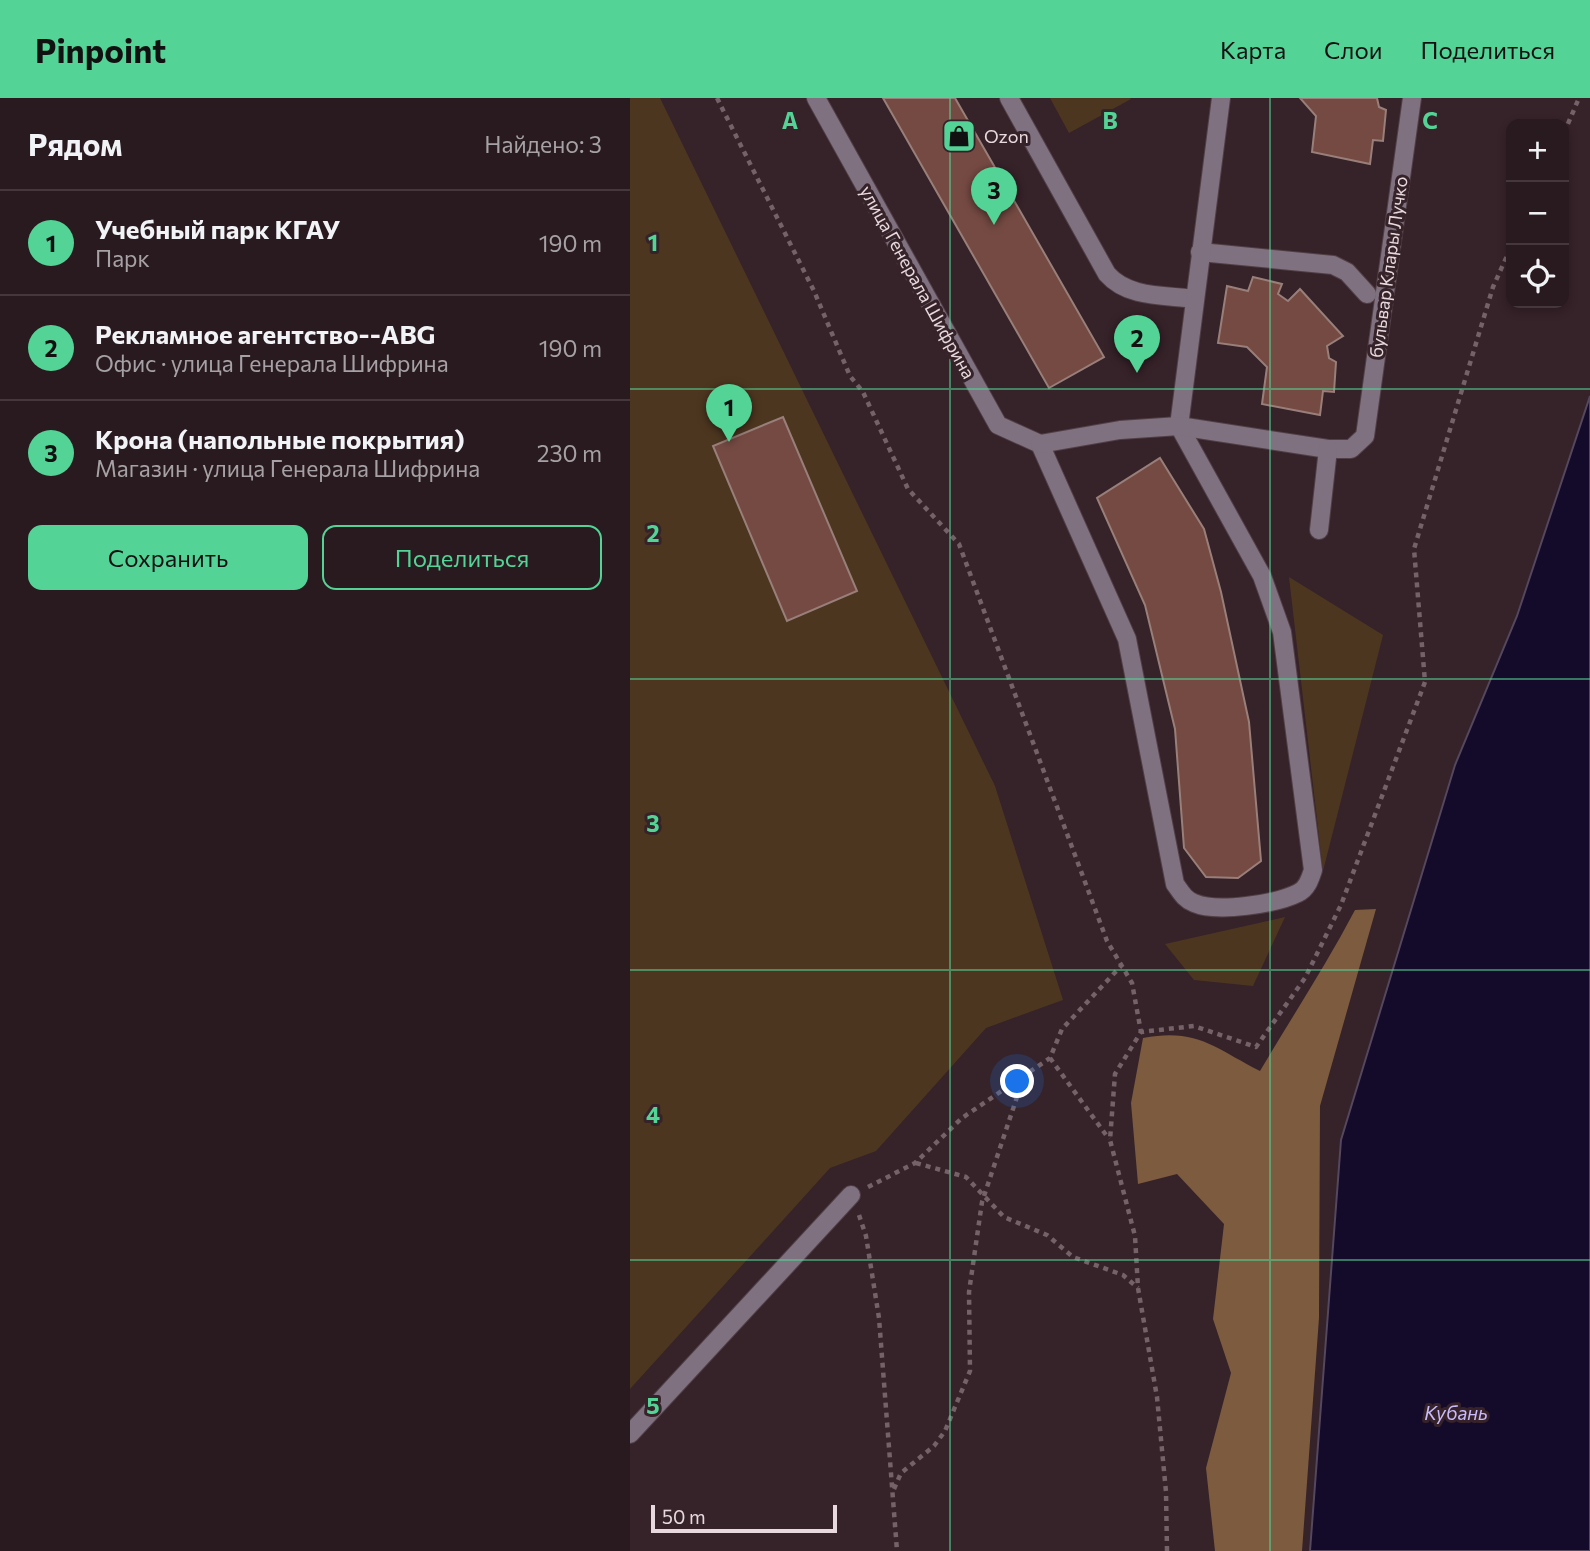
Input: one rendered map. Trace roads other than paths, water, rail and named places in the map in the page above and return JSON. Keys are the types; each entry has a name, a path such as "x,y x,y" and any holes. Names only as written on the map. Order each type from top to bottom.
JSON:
{"street":[{"name":"улица Генерала Шифрина","path":"816,98 998,425 1040,444"},
{"path":"1010,98 1107,274 1118,286 1134,292 1194,299"},
{"path":"1221,98 1179,426 1262,576 1282,632 1313,870 1308,883 1299,893 1244,907 1197,905 1184,897 1175,884 1127,639 1040,444 1120,430 1179,426 1328,449 1319,530"},
{"name":"бульвар Клары Лучко","path":"1328,449 1351,449 1365,436 1412,98"},
{"path":"1200,252 1333,265 1347,272 1367,294"},
{"path":"630,1434 851,1195"}],"water":[{"name":"Кубань","path":"1590,396 1590,1551 1310,1551 1341,1140 1455,765 1517,616"}],"place":[{"name":"Ozon","path":"959,136"},
{"name":"Крона (напольные покрытия)","path":"994,225"},
{"name":"Рекламное агентство--ABG","path":"1137,373"},
{"name":"Учебный парк КГАУ","path":"729,442"}]}
